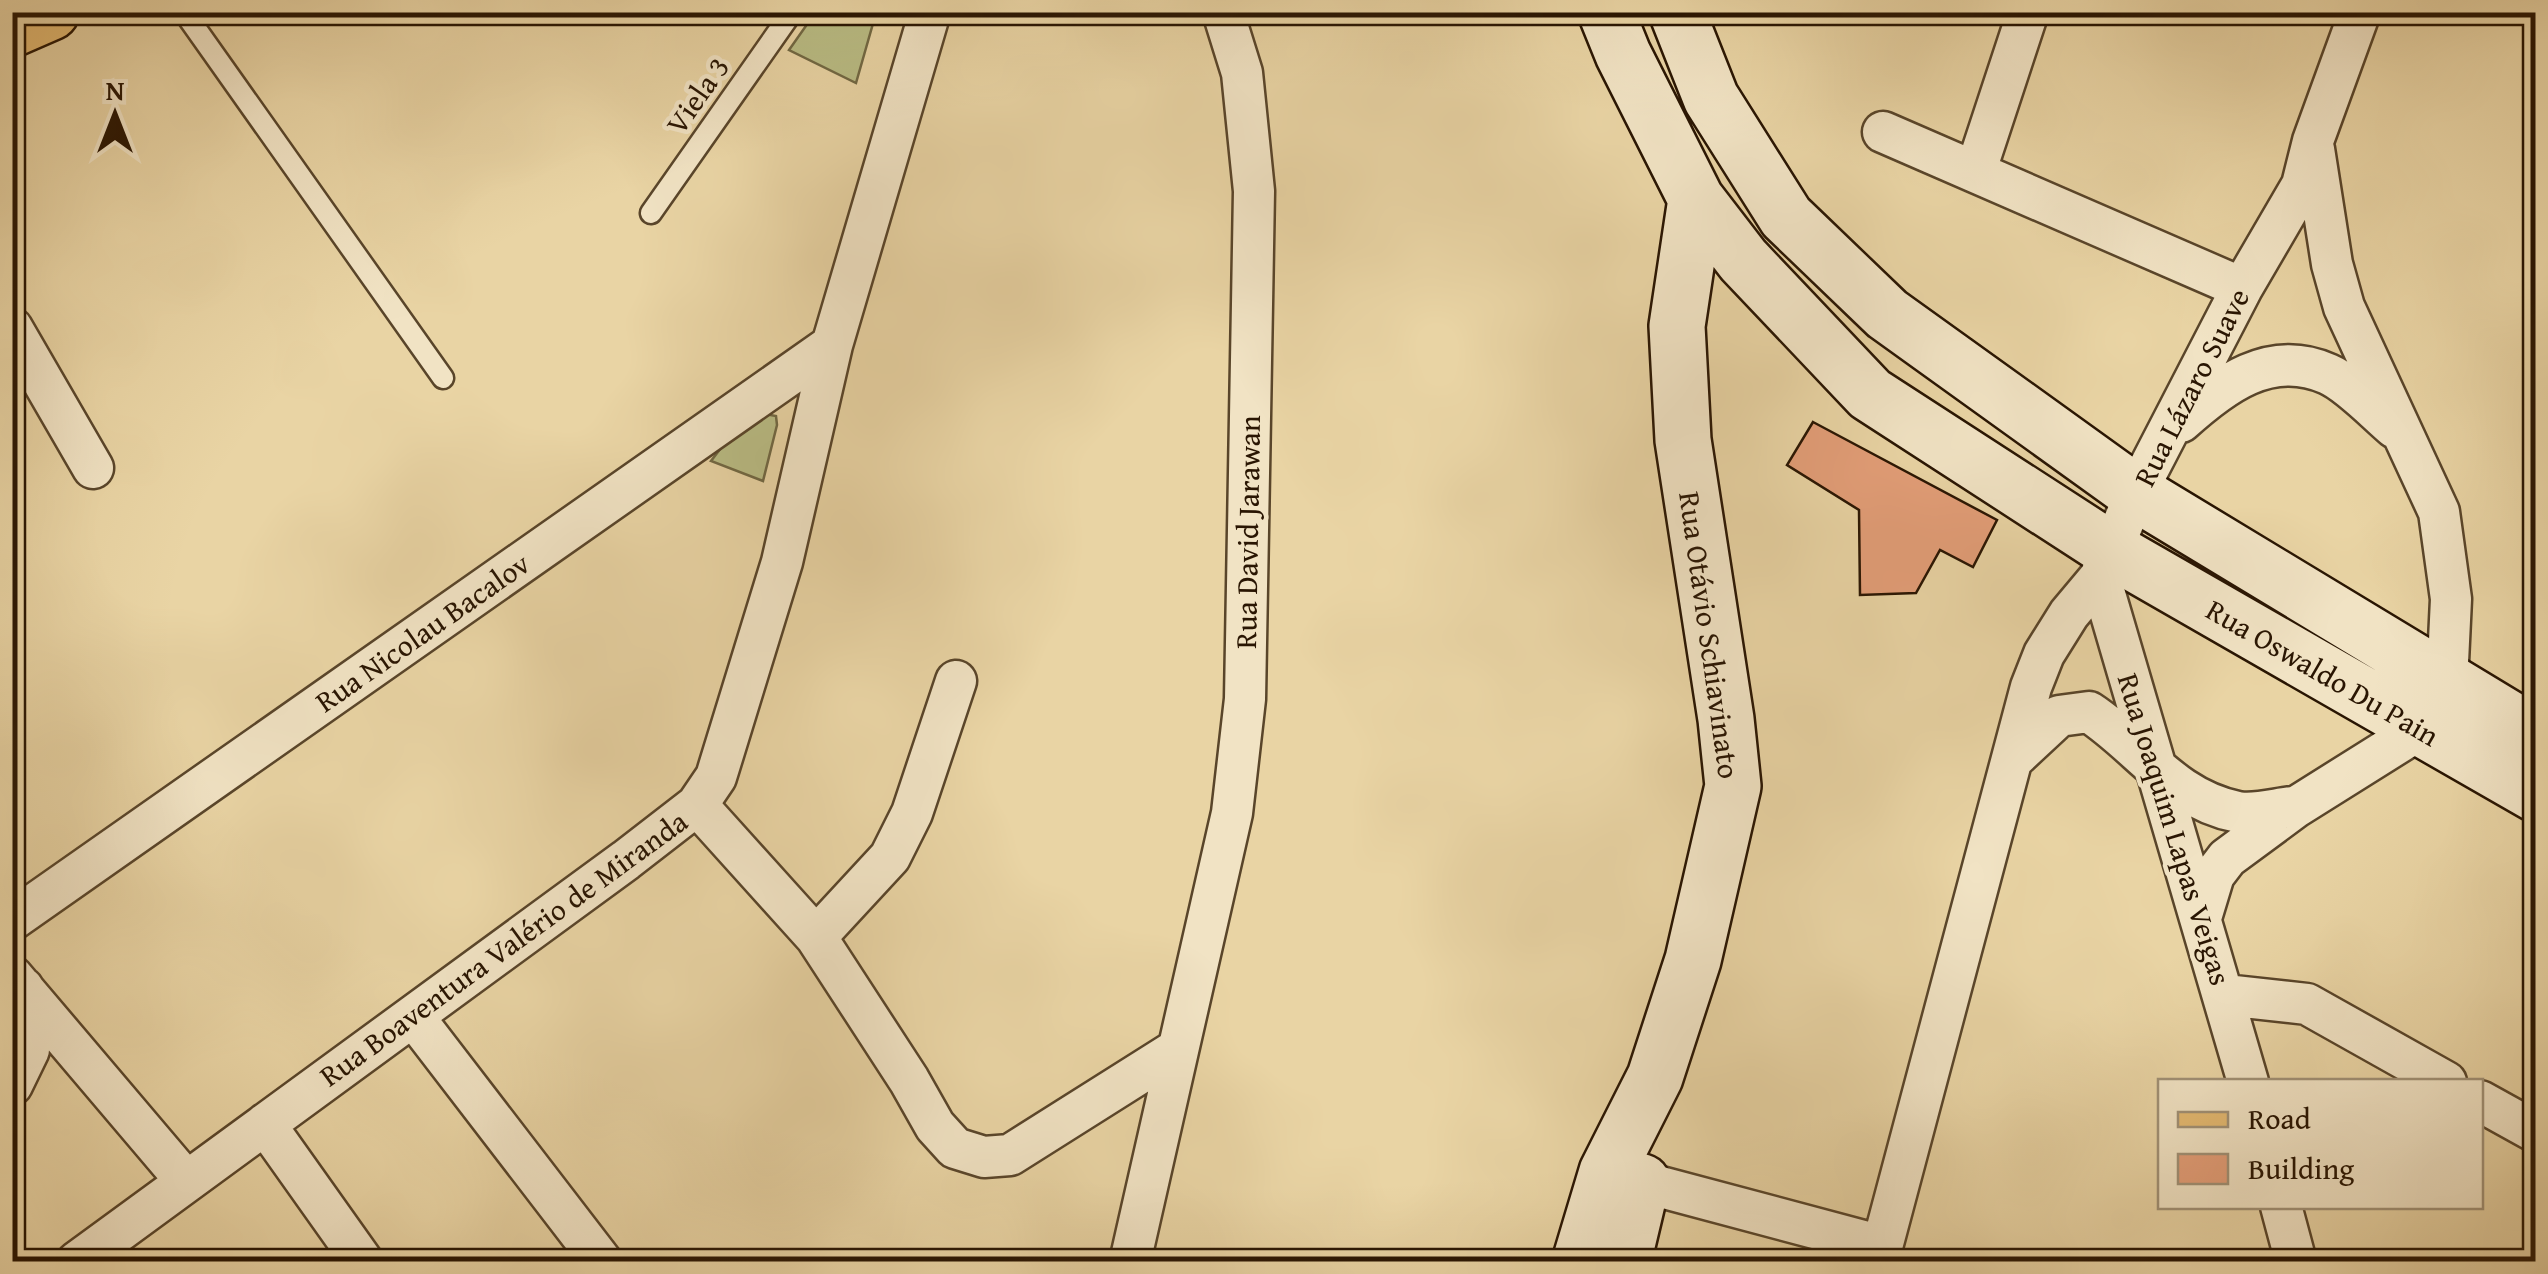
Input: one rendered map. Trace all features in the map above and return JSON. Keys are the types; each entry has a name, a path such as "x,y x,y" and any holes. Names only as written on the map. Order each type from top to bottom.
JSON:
{"main road":[{"path":"12,29 51,12"},
{"name":"Rua Oswaldo Du Pain","path":"1606,12 1696,198 1743,260 1870,394 2106,563 2434,705 2536,735"},
{"name":"Rua Oswaldo Du Pain","path":"1678,12 1710,98 1786,217 1888,314 2434,705 2536,794"},
{"name":"Rua Otávio Schiavinato","path":"1580,1262 1624,1177 1694,960 1733,786 1724,701 1683,440 1677,326 1696,198"},
{"name":"Rua Otávio Schiavinato","path":"1623,1262 1624,1177"}],"street":[{"name":"Rua Boaventura Valério de Miranda","path":"76,1262 698,805 716,778 777,582 832,345 930,12"},
{"name":"Rua David Jarawan","path":"1130,1262 1232,813 1245,699 1254,192 1242,73 1223,12"},
{"path":"1976,170 2028,12"},
{"name":"Rua Lázaro Suave","path":"1880,1254 2031,687 2044,654 2068,614 2106,563 2136,494 2242,288 2302,185 2313,141 2360,12"},
{"path":"1883,132 2242,288"},
{"path":"2202,918 2214,875 2227,858 2434,705 2451,599 2440,512 2344,308 2332,264 2313,141"},
{"path":"12,328 93,468"},
{"name":"Rua Nicolau Bacalov","path":"12,920 832,345"},
{"path":"2165,437 2211,395 2247,372 2277,364 2330,374 2406,437"},
{"name":"Rua Joaquim Lapas Veigas","path":"2106,563 2157,773 2247,1079"},
{"path":"816,937 890,857 912,813 956,681"},
{"path":"2015,757 2059,716 2089,712 2120,732 2157,773 2208,803 2241,813 2296,807"},
{"path":"698,805 816,937 936,1126 955,1148 984,1157 1010,1156 1178,1049"},
{"path":"12,1085 29,1050 18,982"},
{"path":"18,982 186,1181"},
{"path":"2225,995 2307,1004 2441,1079"},
{"path":"413,1016 602,1262"},
{"path":"2483,1103 2536,1132"},
{"path":"265,1124 364,1262"},
{"path":"1624,1177 1880,1254"},
{"path":"2283,1209 2296,1262"}],"lane":[{"path":"184,12 443,378"},
{"name":"Viela 3","path":"651,213 792,12"}],"green space":[{"path":"815,13 876,13 856,83 789,50"},
{"path":"776,416 777,425 763,481 711,461 744,418"}],"building":[{"path":"1813,422 1997,520 1973,567 1940,550 1916,593 1860,595 1859,510 1787,465"}]}
